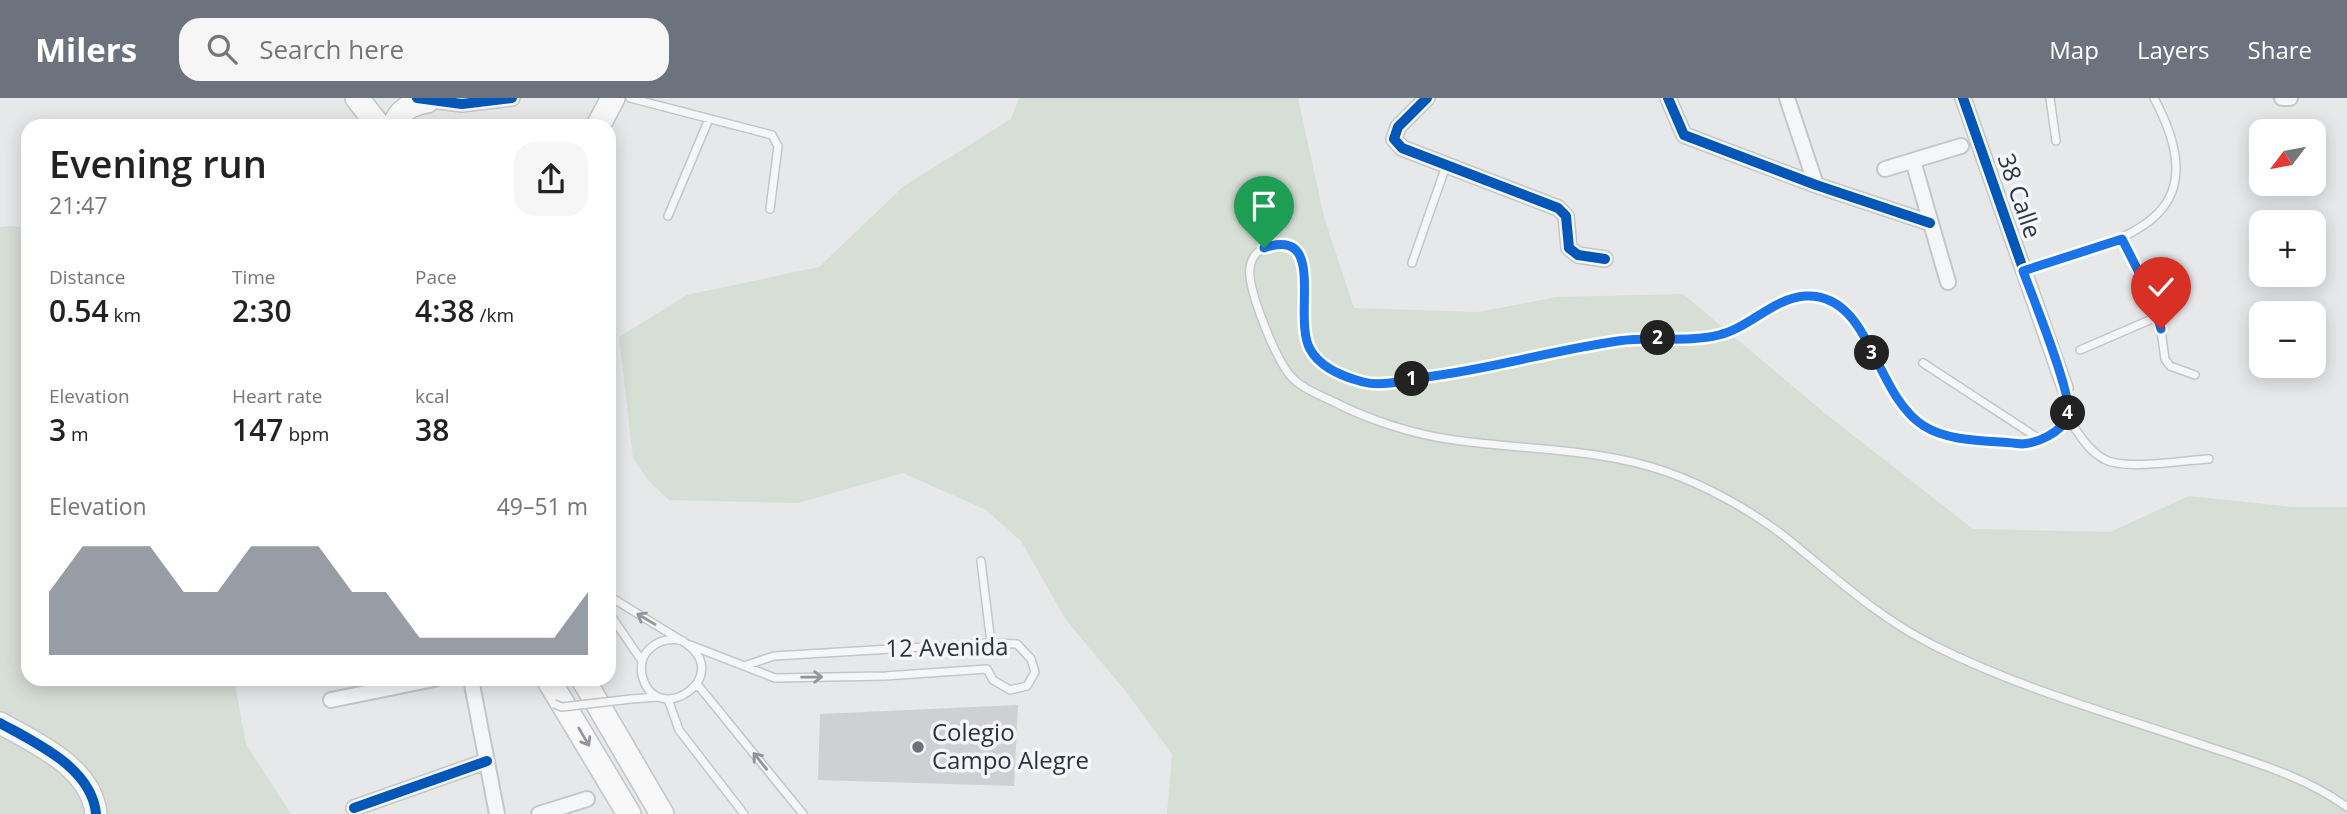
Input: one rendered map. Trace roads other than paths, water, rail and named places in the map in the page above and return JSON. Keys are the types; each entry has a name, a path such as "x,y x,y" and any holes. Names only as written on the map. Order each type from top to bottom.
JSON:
{"main road":[{"path":"357,98 374,119"},
{"path":"602,119 613,98"},
{"path":"398,119 404,110 422,99"},
{"path":"587,686 662,814"},
{"path":"548,688 629,814"}],"street":[{"path":"422,99 462,104 512,98"},
{"path":"1427,98 1398,127 1394,139 1402,148 1558,208 1566,216 1569,248 1578,255 1605,259"},
{"path":"1668,98 1684,135 1816,185 1930,223"},
{"path":"1787,98 1816,185"},
{"name":"38 Calle","path":"1963,98 2065,388"},
{"path":"2282,98 2290,98"},
{"path":"1885,169 1961,146"},
{"path":"1913,161 1948,282"},
{"path":"331,700 400,686"},
{"path":"472,686 496,814"},
{"path":"0,723 62,760 86,785 94,799 96,814"},
{"path":"354,808 487,761"},
{"path":"539,814 587,799"}],"lane":[{"path":"630,98 772,135 778,146 770,209"},
{"path":"2050,98 2056,141"},
{"path":"2023,271 2122,239 2151,220 2174,190 2178,179 2178,165 2154,98"},
{"path":"668,216 709,119"},
{"path":"1412,263 1446,166"},
{"path":"2122,239 2159,316 2165,359 2170,366 2195,375"},
{"path":"2067,417 2041,440 2022,444 1942,435 1925,426 1901,405 1850,314 1826,300 1806,296 1788,300 1735,330 1717,336 1620,340 1465,372 1368,383 1342,376 1311,351 1306,338 1303,314 1305,267 1297,250 1288,245 1271,246 1257,253 1251,261 1249,271 1253,290 1277,353 1288,373 1308,389 1352,411 1431,436 1566,452 1667,472 1722,498 1782,534 1886,619 1936,646 2008,678 2273,769 2332,796 2347,807"},
{"path":"2081,350 2159,316"},
{"path":"1923,363 2041,440"},
{"path":"2065,388 2068,400 2067,417 2089,448 2105,460 2120,464 2209,458"},
{"path":"981,561 991,643"},
{"name":"12 Avenida","path":"616,600 686,643 775,678 885,676 987,669 993,680 1010,690 1027,685 1035,672 1031,659 1017,644 991,643 774,656 747,665"},
{"path":"616,623 642,662"},
{"path":"548,688 554,704 562,707 631,699 664,698 685,696 701,676 700,659 686,643 674,639 658,642 651,647 642,662 641,670 647,686 664,698 679,730 744,814"},
{"path":"697,684 803,814"}],"place":[{"name":"Colegio Campo Alegre","path":"918,747"}]}
